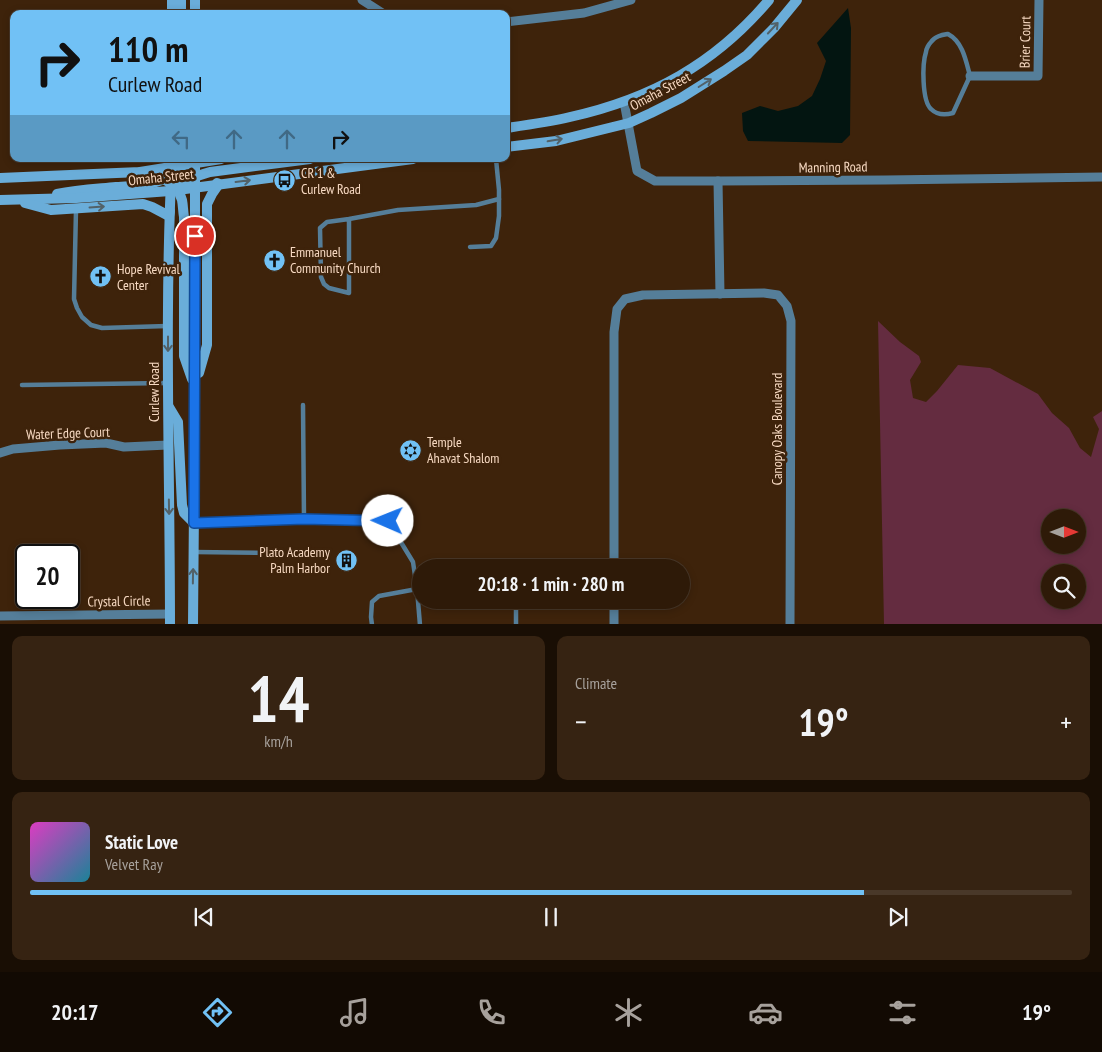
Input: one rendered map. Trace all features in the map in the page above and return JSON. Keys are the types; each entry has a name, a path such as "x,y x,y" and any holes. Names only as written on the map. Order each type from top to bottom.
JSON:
{"main road":[{"name":"Omaha Street","path":"510,127 570,117 624,102 675,79 704,61 729,41 769,0"},
{"name":"Omaha Street","path":"510,146 556,140 629,123 681,98 747,55 774,28 797,0"},
{"name":"Omaha Street","path":"0,200 76,198 171,178 191,167 210,162"},
{"path":"193,624 195,387 191,167 210,172 287,162"},
{"name":"Omaha Street","path":"191,167 218,184 390,162"},
{"name":"Omaha Street","path":"0,178 140,172 171,178 191,167"},
{"path":"171,178 182,199 184,217 184,356 195,387"},
{"name":"Curlew Road","path":"170,619 168,326 171,178"},
{"path":"195,387 207,345 207,204 218,184"},
{"path":"14,200 51,210 143,204 169,216"},
{"path":"168,406 178,422 184,514 194,523"},
{"path":"170,619 175,624"}],"street":[{"path":"362,0 378,10"},
{"path":"510,22 584,13 631,0"},
{"name":"Brier Court","path":"970,76 1038,76 1039,0"},
{"name":"Manning Road","path":"624,102 638,171 655,181 1102,176"},
{"path":"718,181 720,294"},
{"name":"Canopy Oaks Boulevard","path":"614,559 614,332 617,308 624,299 643,295 764,293 778,295 787,306 791,321 790,624"},
{"name":"Water Edge Court","path":"0,454 13,449 60,445 106,443 124,447 168,446"},
{"path":"614,609 614,624"},
{"name":"Crystal Circle","path":"0,616 68,620 170,619"}],"lane":[{"path":"948,34 954,37 959,43 970,76 954,113 936,113 930,108 925,97 923,74 926,52 932,40 941,35 948,34"},
{"path":"470,247 490,246 496,238 499,216 496,162"},
{"path":"349,219 349,292 329,288 324,284 321,276 320,228 327,222 398,210 476,206 499,199"},
{"path":"76,208 74,299 82,318 91,325 102,328 168,326"},
{"path":"22,386 168,383"},
{"path":"303,405 304,519"},
{"path":"194,523 304,519 388,521 412,560"},
{"path":"194,552 275,552"},
{"path":"372,624 372,602 379,596 412,590"},
{"path":"419,609 420,624"},
{"path":"516,609 516,624"}],"shaded area":[{"path":"848,8 851,28 850,135 842,143 748,141 743,131 742,113 760,106 778,111 798,106 812,96 826,61 817,43"},
{"path":"878,321 900,342 919,356 921,362 910,380 913,398 926,402 958,365 990,368 1038,394 1052,413 1069,428 1080,448 1091,457 1099,429 1093,417 1102,411 1102,624 884,624"}],"place":[{"name":"CR 1 & Curlew Road","path":"285,181"},
{"name":"Emmanuel Community Church","path":"274,260"},
{"name":"Hope Revival Center","path":"101,277"},
{"name":"Temple Ahavat Shalom","path":"411,450"},
{"name":"Plato Academy Palm Harbor","path":"346,560"}],"route":[{"path":"195,236 194,523 304,519 388,521"}]}
